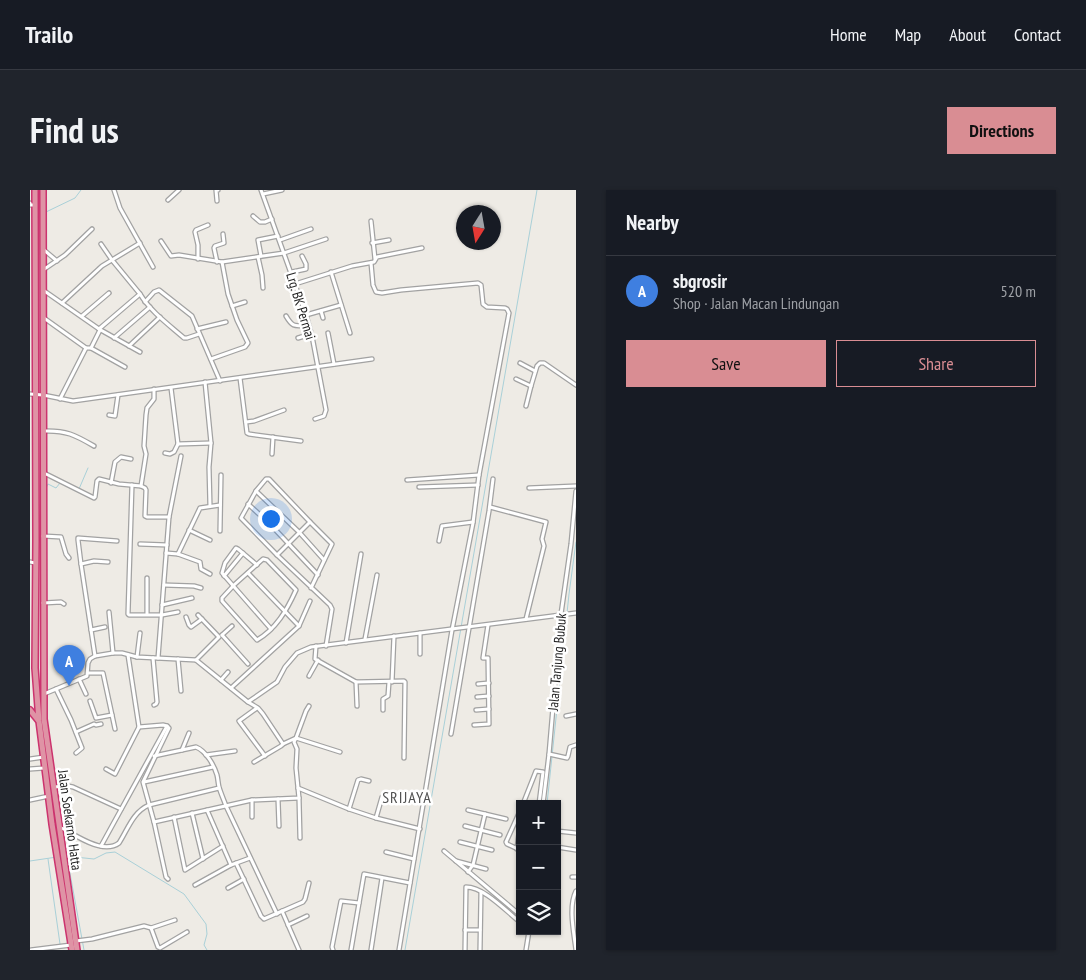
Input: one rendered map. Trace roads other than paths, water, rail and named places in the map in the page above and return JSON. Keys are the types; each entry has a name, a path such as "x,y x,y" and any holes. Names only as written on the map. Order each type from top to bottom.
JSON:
{"highway":[{"path":"35,190 33,206 32,531 36,696"},
{"path":"36,696 40,688 40,652 44,641 43,190"},
{"name":"Jalan Soekarno Hatta","path":"44,641 44,720 59,828 60,851"},
{"path":"30,676 35,659"},
{"path":"30,699 44,694"},
{"name":"Jalan Soekarno Hatta","path":"36,696 49,796 60,851 71,948"},
{"path":"30,710 38,721"},
{"name":"Jalan Soekarno Hatta","path":"61,859 80,940 77,950"}],"street":[{"path":"114,190 120,208 152,268"},
{"path":"168,200 179,190"},
{"path":"217,190 217,201"},
{"path":"262,192 282,190"},
{"name":"Lrg. BK Permai","path":"262,192 292,272 311,334 326,413 324,416 315,418"},
{"path":"253,216 260,222 272,219"},
{"path":"370,220 375,260"},
{"path":"198,259 198,245 195,232 208,225"},
{"path":"262,288 258,240 279,238 311,229"},
{"path":"43,270 75,247 92,230"},
{"path":"217,262 214,248 224,244 223,234"},
{"path":"161,241 170,256 180,255 222,262 284,253 326,240"},
{"path":"372,243 390,240"},
{"path":"101,244 145,302 160,317 184,338 199,334"},
{"path":"62,303 102,266 140,244"},
{"path":"43,248 57,261"},
{"path":"295,284 352,266 375,262 377,256 422,248"},
{"path":"292,272 306,268 302,256"},
{"path":"211,360 245,347 248,343 228,294 222,262"},
{"path":"371,263 373,285 376,292 382,293 478,282 481,285 483,304 486,307 505,308 508,311 399,950"},
{"path":"331,272 350,333"},
{"path":"43,289 99,330 140,352"},
{"path":"145,302 154,292 159,290 192,316 220,381"},
{"path":"82,316 109,293"},
{"path":"92,348 99,330 140,294"},
{"path":"232,306 245,302"},
{"path":"306,315 341,305"},
{"path":"114,338 150,307"},
{"path":"321,311 323,318"},
{"path":"286,316 292,325 308,325"},
{"path":"130,346 160,317"},
{"path":"43,318 86,348 92,348 125,367"},
{"path":"197,329 226,322"},
{"path":"328,333 334,364"},
{"path":"298,338 311,334"},
{"path":"60,399 86,348"},
{"path":"32,394 72,401 372,359"},
{"path":"520,363 535,371"},
{"path":"526,406 535,371 539,364 546,364 576,386"},
{"path":"240,378 246,431 248,434 301,441"},
{"path":"516,379 531,386"},
{"path":"205,382 211,444 209,467 210,506"},
{"path":"165,453 173,454 178,444 171,388"},
{"path":"140,486 146,454 144,446 147,408 154,399 154,389"},
{"path":"109,415 115,415 118,395"},
{"path":"246,422 284,410"},
{"path":"44,431 65,432 81,438 94,446"},
{"path":"272,454 273,438"},
{"path":"178,444 211,444"},
{"path":"158,658 169,517 180,456"},
{"path":"111,482 116,462 121,457 131,459"},
{"path":"44,473 94,498 98,479 146,488 145,516 169,517"},
{"path":"220,530 221,475"},
{"path":"407,480 479,475"},
{"path":"312,588 332,543 266,479 248,504 242,519 332,608 326,646"},
{"path":"451,734 490,507 493,479"},
{"path":"132,485 127,612 129,615 162,615 178,612"},
{"path":"419,487 478,485"},
{"path":"529,488 576,486"},
{"path":"256,491 299,532 324,560"},
{"name":"Jalan Tanjung Bubuk","path":"543,800 544,770 553,754 562,614 576,491"},
{"path":"248,504 269,523 318,575"},
{"path":"178,554 200,508 220,505"},
{"path":"490,507 546,522 542,539 544,546 526,619"},
{"path":"277,555 310,522"},
{"path":"438,541 442,526 473,522"},
{"path":"189,530 210,540"},
{"path":"43,536 60,537 69,558"},
{"path":"95,656 78,538 116,541"},
{"path":"571,540 576,540"},
{"path":"140,544 167,545"},
{"path":"257,565 236,548 225,563 222,572 271,629"},
{"path":"166,553 178,554 199,562 201,564 200,568 210,574"},
{"path":"224,576 243,553"},
{"path":"346,643 361,554"},
{"path":"262,559 267,560 295,589 285,612 271,629 258,640 222,601 222,597 257,565 262,559"},
{"path":"81,564 94,561 108,562"},
{"path":"248,573 299,626"},
{"path":"365,639 377,575"},
{"path":"147,578 147,614"},
{"path":"164,585 201,588"},
{"path":"162,605 192,598"},
{"path":"231,688 299,626 310,601"},
{"path":"44,603 61,602 64,604"},
{"path":"109,612 113,653"},
{"path":"248,702 277,682 285,667 298,653 316,646 576,613"},
{"path":"198,615 248,664"},
{"path":"186,617 189,626 202,619"},
{"path":"474,725 489,725 488,658 483,658 488,625"},
{"path":"196,660 232,626"},
{"path":"91,630 106,627"},
{"path":"137,657 140,633"},
{"path":"420,633 420,654"},
{"path":"382,710 383,699 388,696 391,682 394,636"},
{"path":"316,646 314,657 356,682 404,681 406,683 404,758"},
{"path":"44,694 87,676 88,661 95,656 113,653 137,657 196,660 258,708 264,714 283,744"},
{"path":"106,769 115,774 139,727 128,655"},
{"path":"153,658 157,702 154,705"},
{"path":"178,659 181,692"},
{"path":"309,676 318,660"},
{"path":"88,673 103,672 115,729"},
{"path":"220,680 228,672"},
{"path":"79,679 86,694"},
{"path":"356,682 357,706"},
{"path":"478,684 488,684"},
{"path":"56,689 82,748 76,753"},
{"path":"476,697 489,696"},
{"path":"90,701 96,718 112,715"},
{"path":"300,838 296,768 297,749 294,742 309,706"},
{"path":"258,708 239,721 265,756"},
{"path":"476,710 489,709"},
{"path":"566,716 576,714"},
{"path":"76,732 94,724 101,724"},
{"path":"139,727 167,726"},
{"path":"167,726 168,729 143,782 168,879"},
{"path":"101,846 167,726"},
{"path":"181,751 189,733"},
{"path":"254,762 296,738 340,752"},
{"path":"553,754 565,758 568,757 570,747 576,745"},
{"path":"154,756 196,747 206,755 217,774 219,788 226,806 277,914"},
{"path":"206,755 235,751"},
{"path":"30,759 44,757"},
{"path":"30,769 45,767"},
{"path":"143,782 214,767"},
{"path":"525,800 536,771 544,770 540,800"},
{"path":"349,809 358,780 370,781"},
{"path":"53,787 73,787 121,809"},
{"path":"59,828 68,830 78,837 101,846 115,846 119,843 140,809 149,805 219,788"},
{"path":"298,788 349,809 420,829"},
{"path":"30,800 49,796"},
{"path":"376,818 382,796"},
{"path":"154,822 252,800 299,798"},
{"path":"278,799 279,826"},
{"path":"252,800 252,817"},
{"path":"207,810 231,865"},
{"path":"468,810 506,819"},
{"path":"192,813 203,859"},
{"path":"468,872 473,865 485,814"},
{"path":"174,818 185,870 223,846"},
{"path":"516,820 506,842 516,848"},
{"path":"465,826 500,835"},
{"path":"561,832 576,834"},
{"path":"460,842 492,850"},
{"path":"561,848 576,850"},
{"path":"444,851 516,912"},
{"path":"386,852 415,859"},
{"path":"195,885 231,865 250,858"},
{"path":"455,861 486,869"},
{"path":"236,863 265,919 303,902 309,883"},
{"path":"351,950 364,874 410,883"},
{"path":"370,950 382,878"},
{"path":"228,888 244,879"},
{"path":"465,950 466,887 489,896 516,919"},
{"path":"576,891 572,907 576,950"},
{"path":"480,950 481,892"},
{"path":"333,950 341,901 359,903"},
{"path":"282,911 299,950"},
{"path":"288,925 307,916"},
{"path":"80,940 144,926 151,928 176,920"},
{"path":"151,928 160,948 187,932"},
{"path":"465,930 480,930"},
{"path":"526,950 528,935"},
{"path":"31,950 60,947 71,948"}],"waterway":[{"path":"46,212 75,198 81,190"},
{"path":"405,950 537,190"},
{"path":"79,489 88,468"},
{"path":"46,488 48,484 56,488 60,483 78,492"},
{"path":"547,800 576,542"},
{"path":"65,856 94,859 106,853 115,852 184,894 206,924 207,934 204,945 207,950"},
{"path":"30,861 57,857"},
{"path":"67,857 84,950"},
{"path":"48,859 60,944"},
{"path":"528,950 530,935"}],"place":[{"name":"sbgrosir","path":"69,686"}],"district":[{"name":"SRIJAYA","path":"407,797"}]}
